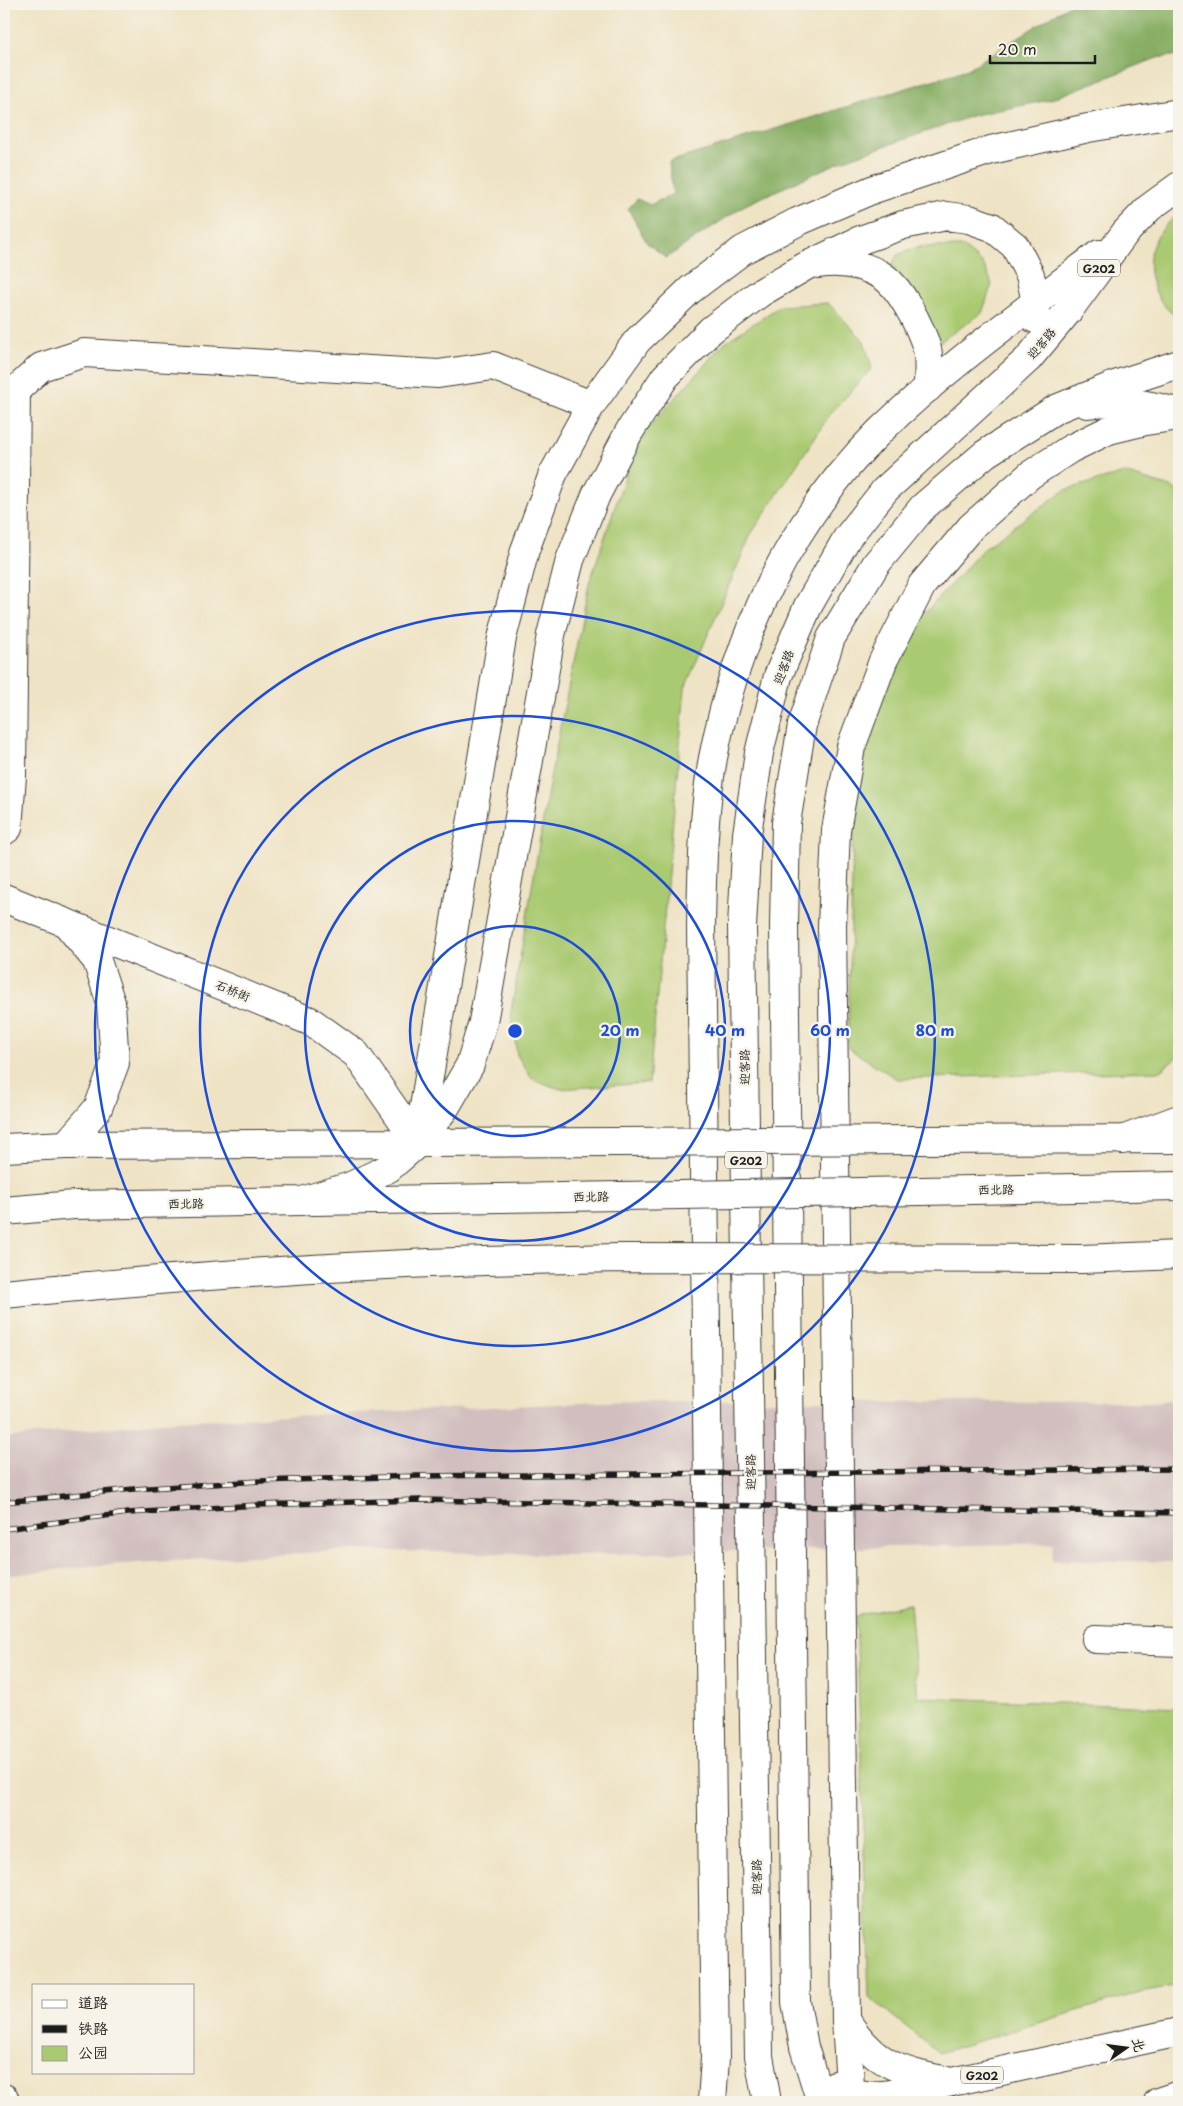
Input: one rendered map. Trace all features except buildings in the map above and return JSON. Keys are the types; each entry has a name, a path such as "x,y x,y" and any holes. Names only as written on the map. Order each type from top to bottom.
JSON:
{"main road":[{"path":"418,1143 502,638 525,550 553,474 591,405 637,341 690,290 743,250 796,222 874,189 991,150 1088,128 1179,113"},
{"name":"迎客路","path":"767,2102 758,2056 742,927 747,834 759,753 778,676 808,606 847,538 885,490 1028,359 1069,310 1126,233 1149,208 1179,186"},
{"path":"302,1201 351,1186 389,1168 418,1143 445,1108 470,1066 483,1022 551,635 570,560 596,495 629,432 665,377 711,330 760,293 806,266 858,241 903,225 946,216 969,219 992,227 1015,246 1030,275 1036,302 1034,333 1028,359"},
{"path":"712,2102 715,2058 701,927 703,849 713,759 731,686 756,613 788,548 828,489 879,432 928,388 1126,233"},
{"path":"806,266 832,262 857,266 882,276 899,294 917,320 928,351 928,388"},
{"path":"4,831 8,828 12,776 16,390 41,367 84,353 438,374 493,366 591,405"},
{"name":"G202","path":"820,2102 804,2047 796,2002 784,946 786,823 802,725 831,638 876,564 923,506 985,454 1056,409 1115,385 1179,364"},
{"path":"1056,409 1107,402 1149,405 1179,414"},
{"path":"851,2098 846,2020 832,926 836,830 851,747 883,660 922,585 971,527 1030,475 1070,449 1109,430 1179,414"},
{"name":"石桥街","path":"4,898 310,1021 356,1054 418,1143"},
{"path":"66,923 97,960 111,1003 115,1064 98,1108 66,1145"},
{"path":"1122,1140 1179,1119"},
{"path":"4,1148 66,1145 1179,1139"},
{"name":"西北路","path":"4,1211 74,1205 1179,1186"},
{"path":"4,1294 242,1273 485,1261 619,1258 1082,1259 1179,1255"},
{"path":"1096,1639 1179,1642"},
{"path":"846,2020 859,2041 886,2063 920,2076 953,2082"},
{"name":"G202","path":"804,2047 818,2069 851,2098 906,2092 1179,2032"},
{"path":"754,2102 758,2056"},
{"path":"1158,2102 1179,2095"},
{"path":"4,2098 6,2102"}],"shaded area":[{"path":"1179,1398 1179,1562 1052,1560 1054,1543 573,1555 354,1550 89,1566 4,1576 4,1438 173,1421 626,1401 1154,1402"}],"green space":[{"path":"1071,4 1179,4 1179,55 1157,58 1049,100 975,115 844,160 745,205 666,258 647,243 628,209 637,199 650,205 673,194 669,162 968,69"},
{"path":"1179,213 1179,318 1163,304 1157,295 1150,274 1149,263 1156,238 1165,226"},
{"path":"919,247 963,247 984,265 992,284 982,313 938,343 891,267 897,255"},
{"path":"828,303 864,341 872,368 831,413 751,534 685,688 649,1083 560,1089 532,1079 517,1055 511,1012 550,779 589,584 637,441 724,343 780,306"},
{"path":"1124,473 1174,488 1179,494 1179,1056 1160,1071 897,1079 848,1048 854,795 876,709 912,627 985,547 1065,490"},
{"path":"910,1604 918,1697 1179,1708 1179,1985 1140,1992 939,2053 869,1997 856,1616"}],"railway":[{"path":"4,1502 134,1489 260,1481 417,1476 1179,1469"},
{"path":"4,1529 128,1513 258,1505 419,1500 1179,1513"}]}
